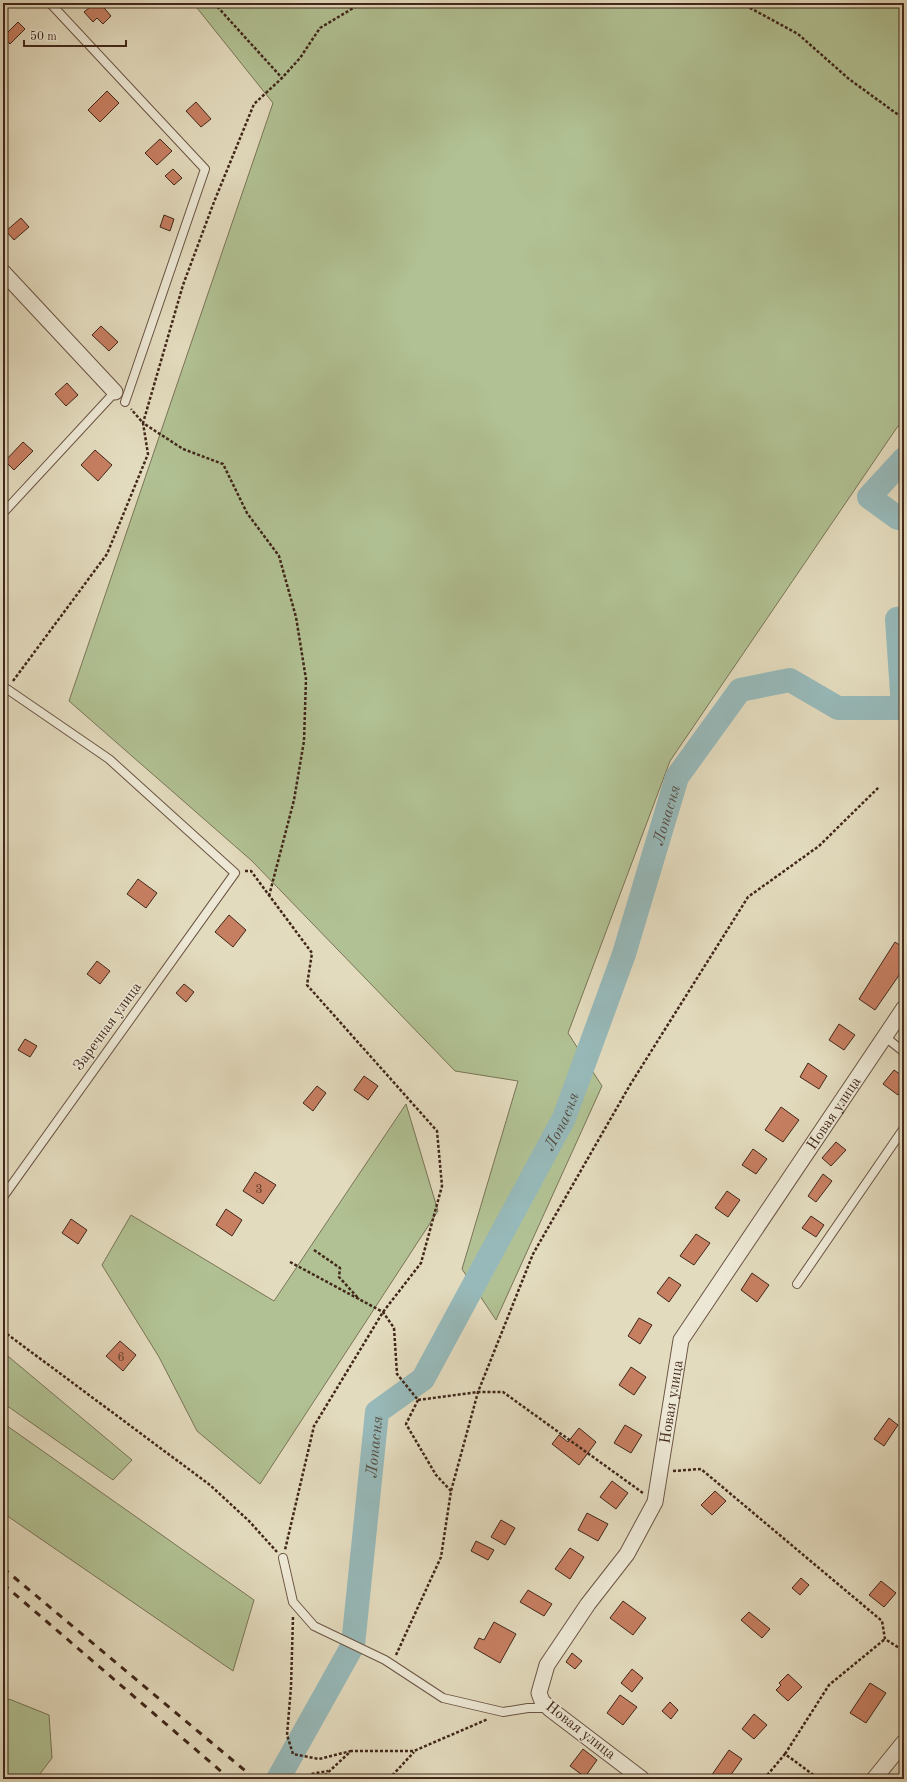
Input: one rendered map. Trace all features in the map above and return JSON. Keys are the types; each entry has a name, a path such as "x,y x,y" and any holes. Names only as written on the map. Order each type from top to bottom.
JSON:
{"street":[{"path":"3,272 120,397"},
{"name":"Новая улица","path":"642,1779 542,1701 538,1693 547,1665 588,1604 627,1554 655,1502 681,1340 904,1008"},
{"path":"874,1779 903,1748"}],"lane":[{"path":"3,513 120,397 205,169 50,3"},
{"path":"7,689 109,759 235,872"},
{"name":"Заречная улица","path":"3,1197 235,872"},
{"path":"884,1036 904,1052"},
{"path":"797,1284 904,1128"},
{"path":"283,1558 293,1602 314,1626 385,1660 443,1698 503,1712 528,1708 550,1708"}],"path":[{"path":"214,3 282,78"},
{"path":"7,689 107,554 148,454 143,423 183,285 214,202 254,104 282,78 300,58 320,28 355,7 371,3"},
{"path":"741,3 798,34 849,79 904,120"},
{"path":"120,397 143,423 183,449 223,464 247,513 279,556 296,617 306,679 304,741 294,800 269,896"},
{"path":"392,1665 441,1557 451,1491 478,1392 533,1254 630,1084 748,897 819,846 879,787"},
{"path":"235,872 251,871 312,953 307,986 437,1132 442,1186 421,1263 383,1312 314,1426 283,1558"},
{"path":"314,1250 340,1268 339,1277 361,1300"},
{"path":"290,1262 383,1312 394,1328 397,1374 418,1400"},
{"path":"3,1332 210,1485 249,1521 283,1558"},
{"path":"418,1400 478,1392 504,1392 655,1502"},
{"path":"418,1400 406,1424 436,1475 451,1491"},
{"path":"659,1472 702,1469 882,1621 885,1639 904,1651"},
{"path":"293,1602 291,1687 287,1735 293,1754 319,1759 351,1751 414,1751 503,1712"},
{"path":"764,1779 785,1754 829,1686 885,1639"},
{"path":"321,1779 351,1751"},
{"path":"389,1779 414,1751"},
{"path":"785,1754 819,1779"},
{"path":"304,1779 311,1774 329,1771"}],"green space":[{"path":"193,3 904,3 904,425 898,426 670,761 568,1033 602,1086 496,1320 462,1269 518,1081 455,1071 252,861 69,701 273,103"},
{"path":"406,1104 438,1211 260,1484 197,1431 159,1357 102,1265 131,1215 274,1301"},
{"path":"3,1352 132,1460 113,1480 3,1403"},
{"path":"3,1423 254,1600 233,1671 3,1513"},
{"path":"9,1699 49,1715 52,1758 36,1779 3,1779 3,1706"}],"building":[{"path":"95,3 100,3 111,16 103,24 97,18 93,22 84,12"},
{"path":"18,22 25,29 10,44 3,37"},
{"path":"107,91 119,103 100,122 88,110"},
{"path":"196,102 211,119 201,127 186,111"},
{"path":"160,139 172,151 157,165 145,153"},
{"path":"173,169 182,178 174,185 165,176"},
{"path":"164,215 174,219 170,231 160,227"},
{"path":"21,218 29,227 14,240 6,231"},
{"path":"101,326 118,342 109,351 92,335"},
{"path":"67,383 78,395 66,406 55,394"},
{"path":"23,442 33,451 14,470 5,461"},
{"path":"95,450 112,465 98,481 81,465"},
{"path":"138,879 157,893 146,908 127,894"},
{"path":"229,915 246,930 233,947 215,932"},
{"path":"895,942 904,948 904,968 875,1010 859,999"},
{"path":"97,961 110,971 100,984 87,974"},
{"path":"184,984 194,992 186,1002 176,993"},
{"path":"839,1024 855,1035 844,1050 829,1040"},
{"path":"25,1039 37,1046 30,1057 18,1050"},
{"path":"808,1063 827,1076 819,1089 800,1077"},
{"path":"894,1070 904,1077 904,1087 898,1095 883,1084"},
{"path":"364,1076 378,1086 368,1100 354,1090"},
{"path":"317,1086 326,1093 313,1111 303,1103"},
{"path":"781,1107 799,1120 783,1142 765,1130"},
{"path":"836,1142 846,1150 831,1166 822,1158"},
{"path":"753,1149 767,1159 756,1174 742,1165"},
{"path":"255,1172 276,1185 263,1204 243,1191"},
{"path":"823,1174 832,1181 816,1202 808,1196"},
{"path":"727,1191 740,1200 728,1217 715,1208"},
{"path":"226,1209 242,1220 232,1236 216,1225"},
{"path":"811,1216 824,1225 816,1237 802,1228"},
{"path":"71,1219 87,1230 78,1244 62,1233"},
{"path":"696,1234 710,1243 694,1265 680,1256"},
{"path":"752,1273 769,1285 757,1302 741,1290"},
{"path":"669,1277 681,1285 669,1302 657,1293"},
{"path":"639,1318 652,1325 640,1344 628,1336"},
{"path":"120,1341 136,1355 123,1371 106,1356"},
{"path":"631,1367 646,1377 634,1395 619,1385"},
{"path":"889,1418 898,1425 884,1446 874,1439"},
{"path":"625,1425 642,1435 631,1453 614,1443"},
{"path":"579,1428 596,1442 579,1465 552,1444 559,1435 568,1442"},
{"path":"612,1481 628,1493 616,1509 600,1497"},
{"path":"715,1491 726,1501 712,1515 701,1505"},
{"path":"587,1513 608,1524 598,1541 578,1530"},
{"path":"501,1520 515,1528 505,1545 491,1537"},
{"path":"476,1541 494,1550 488,1560 471,1551"},
{"path":"570,1548 584,1557 570,1579 555,1569"},
{"path":"801,1578 809,1585 800,1595 792,1588"},
{"path":"881,1581 896,1593 884,1607 869,1595"},
{"path":"528,1590 552,1604 544,1616 520,1602"},
{"path":"623,1601 646,1618 633,1635 610,1618"},
{"path":"749,1612 770,1629 762,1638 741,1620"},
{"path":"494,1622 516,1634 500,1663 474,1648 479,1638 484,1640"},
{"path":"572,1653 582,1661 575,1669 566,1662"},
{"path":"632,1669 643,1678 632,1692 621,1683"},
{"path":"788,1674 802,1687 788,1701 776,1690 781,1685 779,1683"},
{"path":"870,1683 886,1693 866,1723 850,1713"},
{"path":"620,1695 637,1707 623,1725 607,1713"},
{"path":"670,1702 678,1710 671,1719 662,1711"},
{"path":"754,1714 767,1725 754,1739 742,1729"},
{"path":"583,1749 597,1760 585,1777 570,1766"},
{"path":"729,1750 742,1759 728,1779 709,1779"}],"waterway":[{"name":"Лопасня","path":"904,459 869,497 898,518 904,519"},
{"name":"Лопасня","path":"278,1779 353,1645 377,1412 423,1379 564,1118 624,954 677,777 740,690 790,680 838,708 903,708 897,619 904,618"}],"railway":[{"path":"3,1568 255,1779"},
{"path":"3,1584 230,1779"}]}
